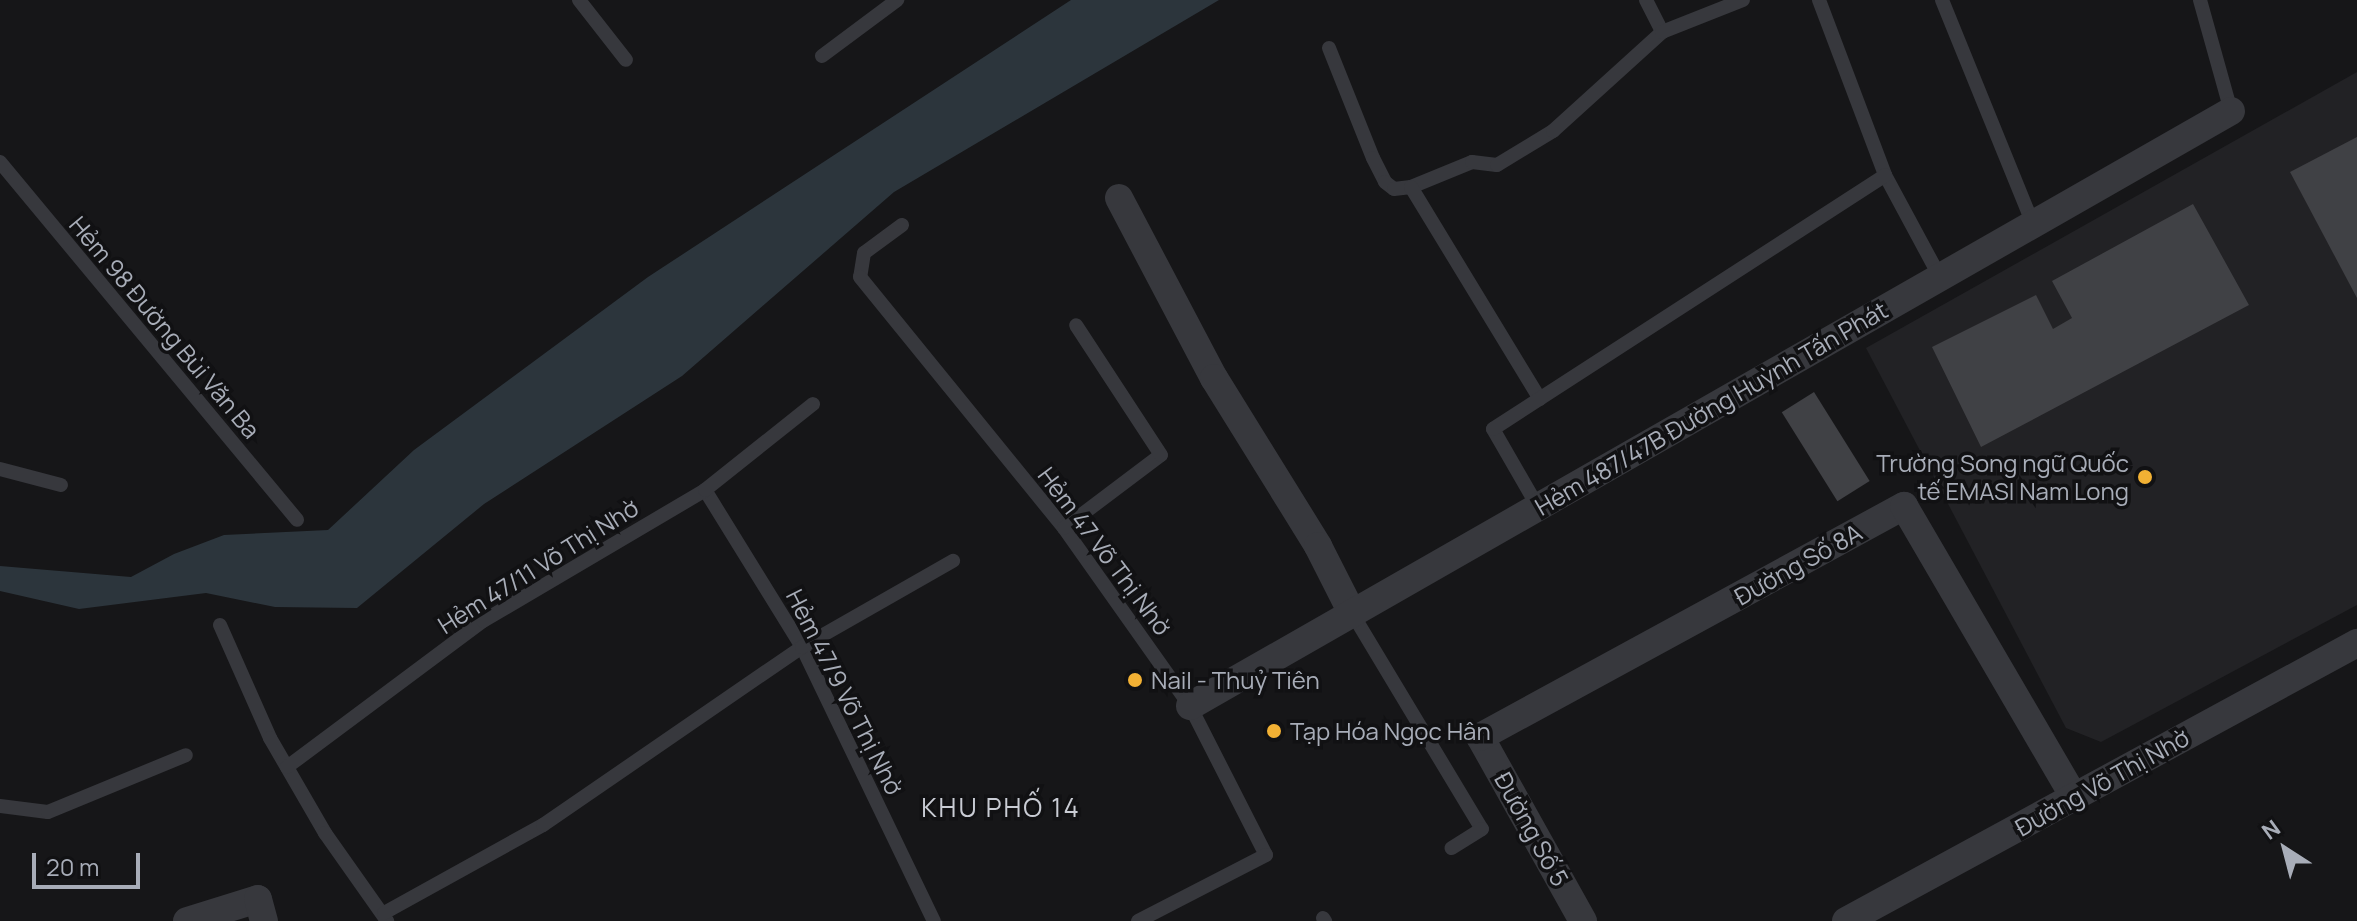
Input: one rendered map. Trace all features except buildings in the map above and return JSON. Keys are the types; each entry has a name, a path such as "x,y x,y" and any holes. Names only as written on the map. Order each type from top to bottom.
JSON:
{"street":[{"name":"Hẻm 487/47B Đường Huỳnh Tấn Phát","path":"1190,706 2231,111"},
{"path":"1119,198 1214,378 1318,546 1352,613"},
{"name":"Đường Số 8A","path":"1480,737 1904,506 2074,797"},
{"name":"Đường Võ Thị Nhờ","path":"1846,921 2357,643"},
{"name":"Đường Số 5","path":"1480,737 1583,921"},
{"path":"187,921 258,899 264,921"}],"lane":[{"path":"579,0 626,60"},
{"path":"822,56 897,0"},
{"path":"1646,0 1662,32"},
{"path":"1329,48 1385,182 1394,189 1411,187 1472,162 1497,165 1542,138 1662,32 1743,0"},
{"path":"1819,0 1885,175 1940,277"},
{"path":"1942,0 2033,224"},
{"path":"2200,0 2231,111"},
{"name":"Hẻm 98 Đường Bùi Văn Ba","path":"0,162 297,520"},
{"path":"1538,507 1493,429 1885,175"},
{"path":"1411,187 1540,399"},
{"name":"Hẻm 47 Võ Thị Nhờ","path":"902,225 864,253 860,277 1064,528 1190,706 1266,855 1138,921"},
{"path":"1064,528 1161,455 1076,325"},
{"name":"Hẻm 47/11 Võ Thị Nhờ","path":"287,767 483,621 705,490 813,404"},
{"path":"0,469 61,485"},
{"name":"Hẻm 47/9 Võ Thị Nhờ","path":"705,490 802,647 934,921"},
{"path":"220,625 270,738 325,833 386,917 543,825 802,647 953,561"},
{"path":"1352,613 1482,829 1452,848"},
{"path":"0,806 48,812 186,755"}],"shaded area":[{"path":"1071,0 1219,0 894,192 682,376 484,504 357,608 275,607 206,593 79,609 0,591 0,566 131,577 174,554 224,535 328,530 414,450 648,277"},
{"name":"Trường Song ngữ Quốc tế EMASI Nam Long","path":"2357,72 2357,605 2101,742 2066,728 1866,348"}],"place":[{"name":"Trường Song ngữ Quốc tế EMASI Nam Long","path":"2145,477"},
{"name":"Nail - Thuỷ Tiên","path":"1135,680"},
{"name":"Tạp Hóa Ngọc Hân","path":"1274,731"}],"district":[{"name":"KHU PHỐ 14","path":"1001,808"}]}
